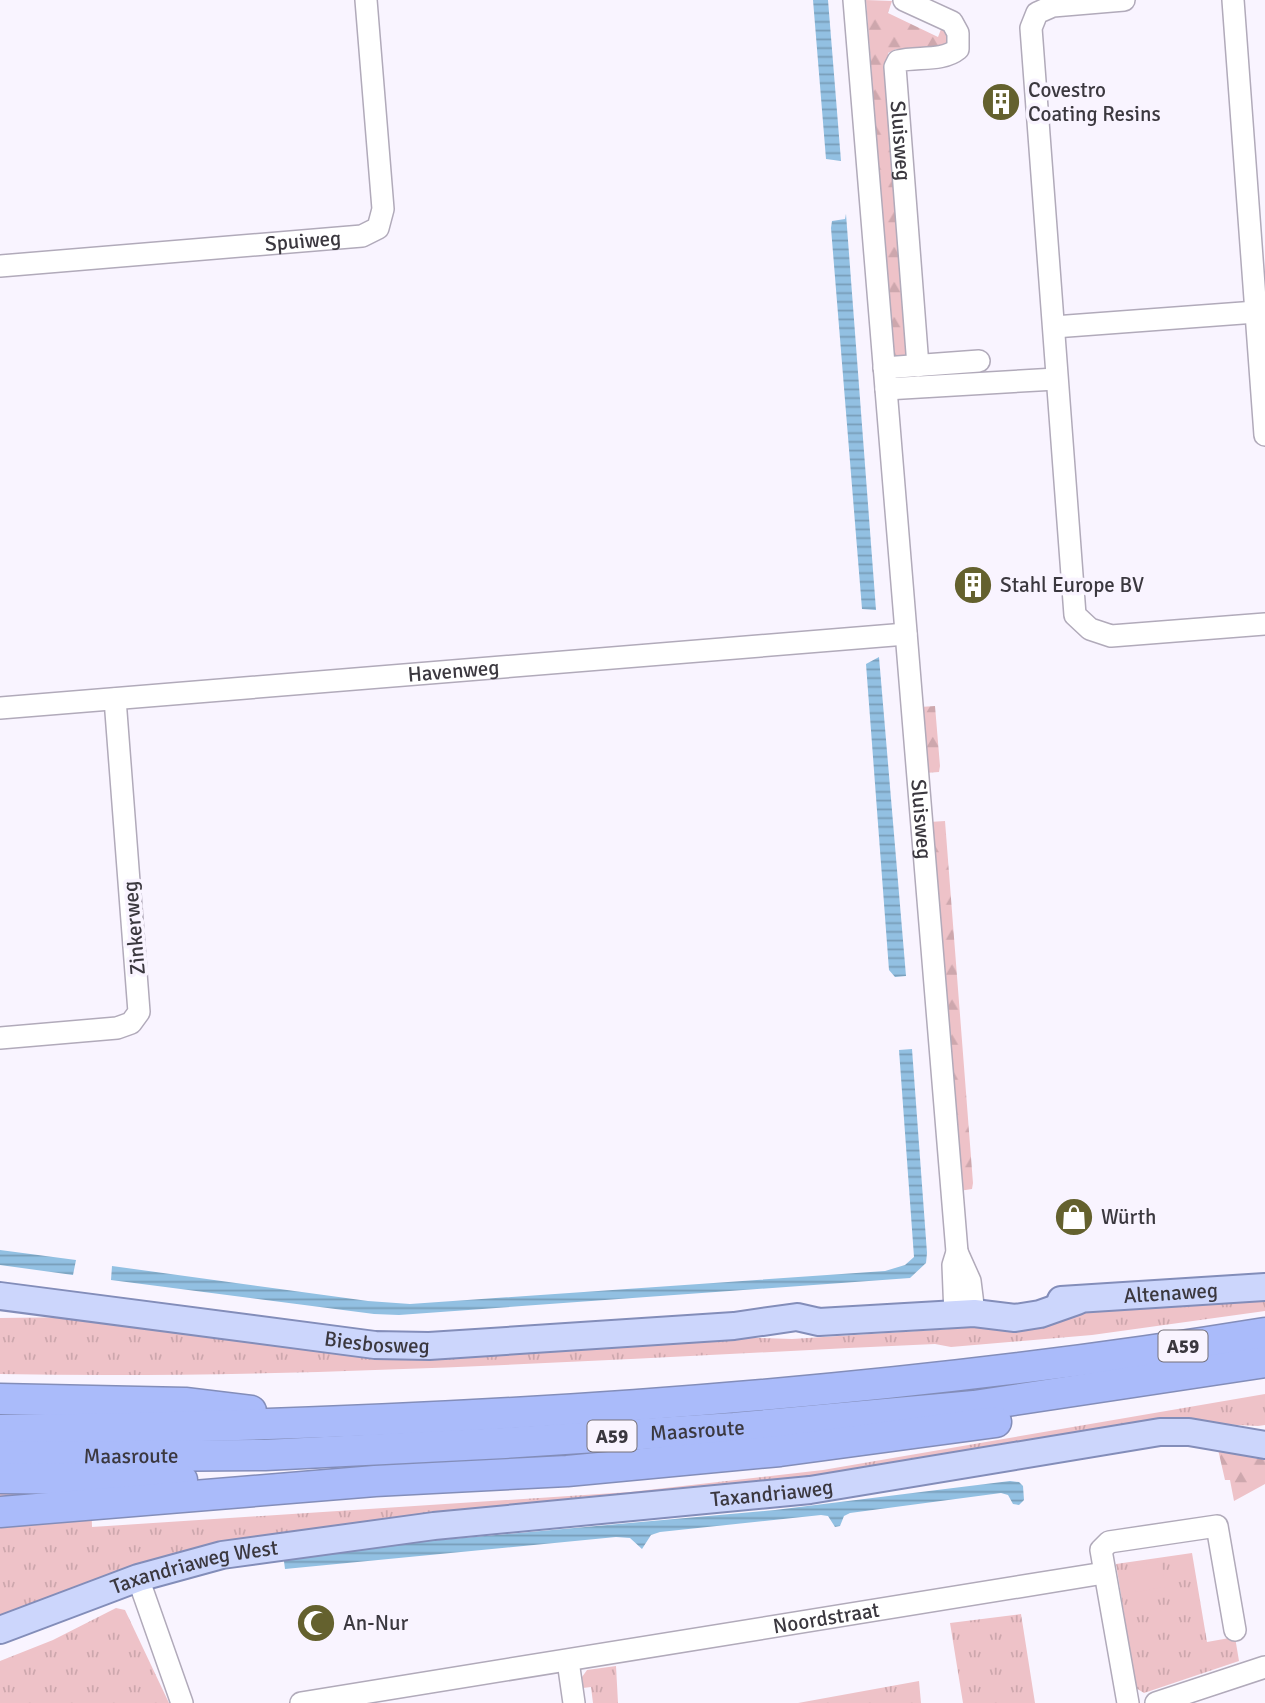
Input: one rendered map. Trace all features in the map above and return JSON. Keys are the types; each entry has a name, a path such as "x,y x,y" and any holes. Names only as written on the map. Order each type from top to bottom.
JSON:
{"highway":[{"name":"Maasroute","path":"0,1430 237,1427 773,1394 966,1376 1101,1359 1265,1333"},
{"name":"Maasroute","path":"0,1457 278,1454 734,1428 974,1406 1265,1363"},
{"name":"A59","path":"0,1512 375,1481 567,1471 780,1451 936,1432 1081,1409 1222,1370"},
{"name":"A59","path":"0,1399 185,1403 334,1422"},
{"name":"A59","path":"0,1478 375,1481"}],"main road":[{"name":"Altenaweg","path":"964,1314 1007,1301 1077,1301 1265,1287"},
{"name":"Biesbosweg","path":"7,1300 375,1345 429,1346 734,1326 796,1317 819,1322 964,1314"},
{"name":"Taxandriaweg","path":"273,1549 434,1526 810,1490 1160,1432 1189,1432 1265,1444"},
{"name":"Taxandriaweg West","path":"0,1649 141,1587 222,1555 273,1549"},
{"name":"Taxandriaweg West","path":"0,1630 141,1587"}],"street":[{"name":"Spuiweg","path":"0,266 362,236 378,228 383,209 366,0"},
{"name":"Sluisweg","path":"855,0 957,1252 953,1265 964,1314"},
{"name":"Sluisweg","path":"904,0 952,22 958,43 958,49 947,56 905,59 898,61 895,67 918,366"},
{"path":"1124,0 1053,6 1037,13 1031,28 1075,615 1090,629 1111,636 1265,624"},
{"path":"1233,0 1265,435"},
{"path":"1054,327 1256,313"},
{"path":"885,378 918,366 979,361"},
{"path":"885,378 1056,379"},
{"name":"Havenweg","path":"0,708 906,634"},
{"name":"Zinkerweg","path":"0,1038 117,1028 131,1023 139,1012 116,699"},
{"path":"1128,1703 1101,1550 1109,1542 1217,1526 1235,1630"},
{"name":"Noordstraat","path":"301,1703 1104,1573"},
{"path":"141,1587 182,1703"},
{"path":"568,1661 575,1703"},
{"path":"1156,1703 1265,1667"}],"green space":[{"path":"866,0 892,1 888,13 938,37 943,24 948,26 950,46 910,53 896,49 888,53 910,356 897,358 893,353"},
{"path":"935,706 940,766 939,772 925,773 920,707"},
{"path":"945,821 973,1183 972,1189 959,1191 929,822"},
{"path":"1265,1297 1265,1311 1092,1335 951,1347 935,1344 351,1371 0,1374 0,1318 83,1317 227,1337 701,1336 792,1339 965,1328 1148,1305"},
{"path":"1265,1394 1265,1425 1198,1423 802,1482 273,1538 0,1621 0,1492 91,1494 92,1527 630,1492 823,1470"},
{"path":"1217,1445 1265,1460 1265,1484 1234,1501 1230,1480 1225,1480"},
{"path":"1192,1553 1207,1642 1235,1637 1239,1661 1144,1693 1136,1688 1116,1564"},
{"path":"1161,1561 1165,1587 1136,1592 1132,1565"},
{"path":"116,1608 125,1610 169,1703 0,1703 0,1661 53,1640"},
{"path":"1021,1614 1035,1703 963,1703 950,1623"},
{"path":"616,1666 618,1703 593,1703 591,1687 583,1688 582,1677 587,1670"},
{"path":"919,1681 921,1703 798,1703"}],"water":[{"path":"813,0 828,0 841,161 826,159"},
{"path":"846,214 876,610 862,609 831,228 832,221 845,219"},
{"path":"879,657 906,976 895,977 889,970 866,664"},
{"path":"912,1049 927,1253 926,1263 910,1278 399,1315 111,1280 112,1266 368,1301 410,1304 885,1271 905,1265 914,1257 899,1050"},
{"path":"0,1250 76,1260 73,1275 0,1265"},
{"path":"1019,1482 1023,1486 1024,1500 1019,1505 1013,1504 1008,1495 1001,1493 850,1513 844,1516 840,1526 835,1527 828,1516 821,1515 660,1532 651,1535 642,1549 630,1538 616,1537 285,1569 283,1554 775,1510"}],"place":[{"name":"Covestro Coating Resins","path":"1001,102"},
{"name":"Stahl Europe BV","path":"973,585"},
{"name":"Würth","path":"1074,1217"},
{"name":"An-Nur","path":"316,1623"}]}
